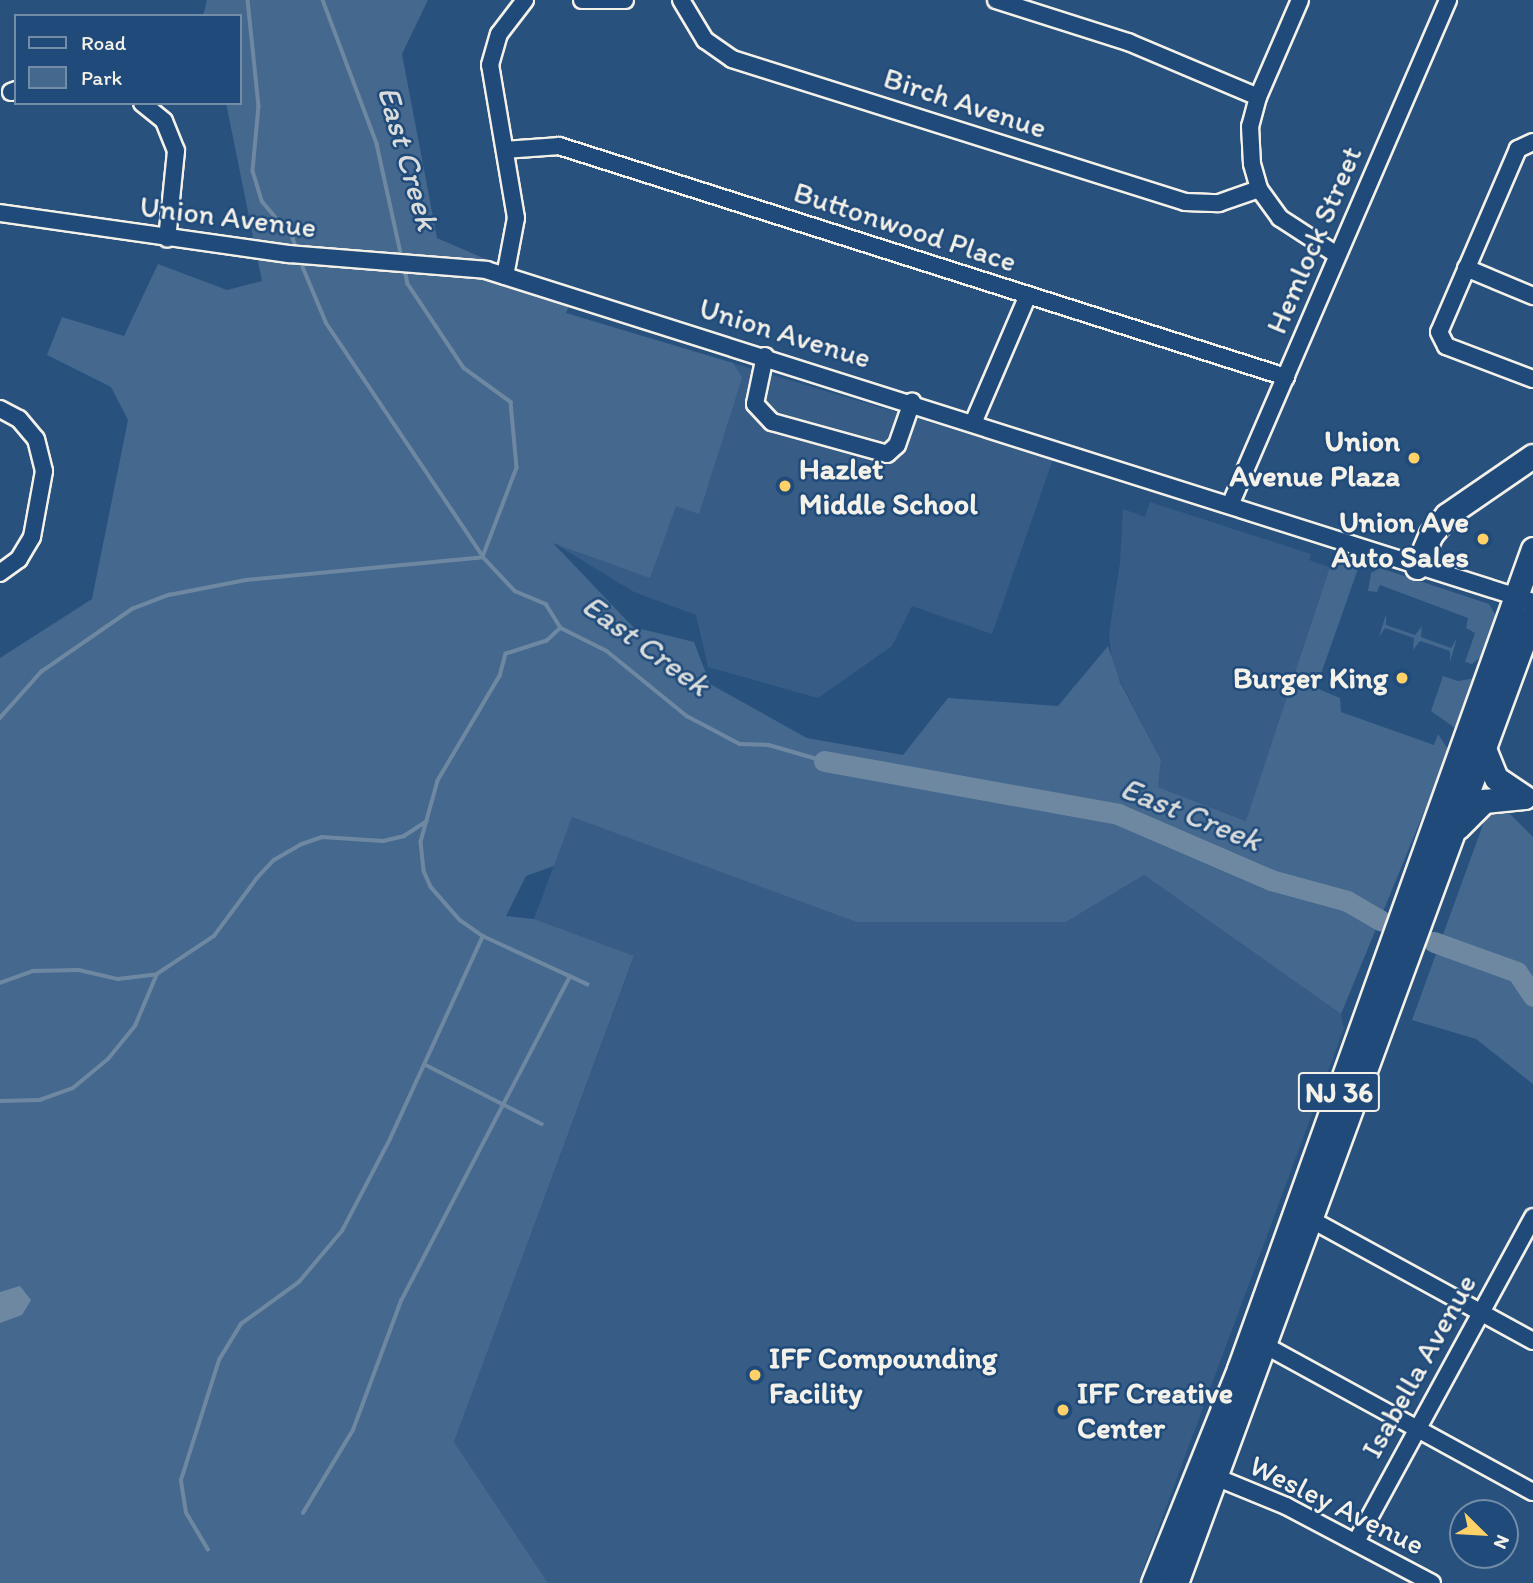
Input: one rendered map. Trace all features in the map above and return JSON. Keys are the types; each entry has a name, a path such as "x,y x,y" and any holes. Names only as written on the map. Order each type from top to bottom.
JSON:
{"highway":[{"path":"1417,567 1432,534 1447,515 1533,456"},
{"name":"NJ 36","path":"1153,1583 1239,1368 1524,599 1533,549"},
{"name":"NJ 36","path":"1176,1583 1218,1478 1533,615"},
{"path":"1483,746 1496,778 1528,798"},
{"path":"1450,839 1484,801 1528,798"}],"street":[{"path":"505,276 516,218 490,65 499,34 525,0"},
{"path":"582,0 625,0"},
{"name":"Birch Avenue","path":"681,0 705,40 732,59 1185,202 1219,203 1259,189"},
{"path":"996,0 1128,42 1258,97"},
{"path":"1300,0 1258,97 1249,145 1259,189 1288,226 1337,255"},
{"name":"Hemlock Street","path":"1231,503 1448,0"},
{"path":"144,105 164,121 176,151 167,239"},
{"path":"1533,142 1518,149 1439,332 1440,341 1533,379"},
{"name":"Buttonwood Place","path":"505,150 559,146 1286,377"},
{"name":"Union Avenue","path":"0,214 289,254 398,262 505,276 974,421 1231,503 1417,567 1524,599"},
{"path":"1466,268 1533,296"},
{"path":"974,421 1028,295"},
{"path":"765,356 755,404 772,422 887,454 897,445 912,402"},
{"path":"0,409 32,433 44,471 32,537 19,559 0,573"},
{"name":"Isabella Avenue","path":"1356,1542 1533,1217"},
{"path":"1312,1220 1533,1341"},
{"path":"1266,1346 1533,1492"},
{"name":"Wesley Avenue","path":"1218,1478 1356,1542 1432,1583"}],"shaded area":[{"name":"Hazlet Middle School","path":"565,313 1053,459 992,634 912,606 892,646 818,698 708,667 696,615 634,592 552,542"},
{"path":"1150,502 1311,554 1309,560 1332,568 1247,821 1158,787 1161,760 1112,665 1109,633 1120,563 1123,509 1145,517"},
{"path":"572,817 856,922 1066,922 1144,875 1341,1014 1344,1028 1138,1583 548,1583 454,1442 634,957 534,919"},
{"path":"20,1286 31,1300 22,1315 0,1323 0,1292"}],"green space":[{"path":"207,0 428,0 402,54 437,238 573,297 566,313 733,363 742,378 699,514 676,506 650,578 553,543 633,627 694,642 710,684 807,738 903,755 948,698 1058,706 1108,646 1120,682 1161,760 1158,787 1246,821 1336,549 1355,557 1359,566 1316,688 1340,698 1341,712 1434,745 1438,734 1449,751 1341,1014 1144,875 1066,922 856,922 572,817 554,866 526,876 506,916 534,919 634,956 454,1442 548,1583 0,1583 0,658 92,599 128,420 111,387 47,355 62,317 124,336 158,264 227,290 262,281 226,105 242,105 242,14 204,14"},
{"path":"1380,568 1489,604 1497,618 1483,655 1472,664 1465,662 1475,633 1466,628 1468,618 1380,585 1377,592 1368,591 1371,573"},
{"path":"1386,614 1386,625 1415,635 1422,626 1421,637 1451,648 1457,638 1450,662 1450,651 1420,641 1413,650 1414,638 1385,628 1379,637"},
{"path":"1443,676 1458,681 1475,678 1455,728 1431,711"},
{"path":"1493,797 1533,837 1533,1084 1476,1039 1412,1020"}],"waterway":[{"path":"248,0 259,106 253,171 262,201 293,238 297,250"},
{"name":"East Creek","path":"323,0 377,144 402,258"},
{"path":"0,718 41,672 132,609 169,595 246,580 483,557 326,323 300,261"},
{"name":"East Creek","path":"405,269 408,284 464,368 511,402 517,468 483,557 515,591 546,604 561,628 607,651 687,716 740,744 769,745 824,761"},
{"path":"561,628 547,641 506,654 500,676 438,781 421,842 424,871 431,887 460,920 483,936 587,984"},
{"name":"East Creek","path":"824,761 1118,814 1271,880 1347,901 1381,921"},
{"path":"0,983 33,971 79,970 118,979 157,974 214,936 257,878 274,860 302,844 322,837 383,841 404,836 427,821"},
{"path":"208,1550 186,1513 181,1480 219,1360 241,1324 299,1282 342,1231 390,1139 483,936"},
{"name":"East Creek","path":"1434,942 1517,972 1533,996"},
{"path":"0,1101 40,1100 73,1088 108,1059 135,1026 157,974"},
{"path":"303,1513 353,1430 401,1301 570,976"},
{"path":"426,1065 542,1124"}],"place":[{"name":"Union Avenue Plaza","path":"1414,458"},
{"name":"Hazlet Middle School","path":"785,486"},
{"name":"Union Ave Auto Sales","path":"1483,539"},
{"name":"Burger King","path":"1402,678"},
{"name":"IFF Compounding Facility","path":"755,1375"},
{"name":"IFF Creative Center","path":"1063,1410"}]}
